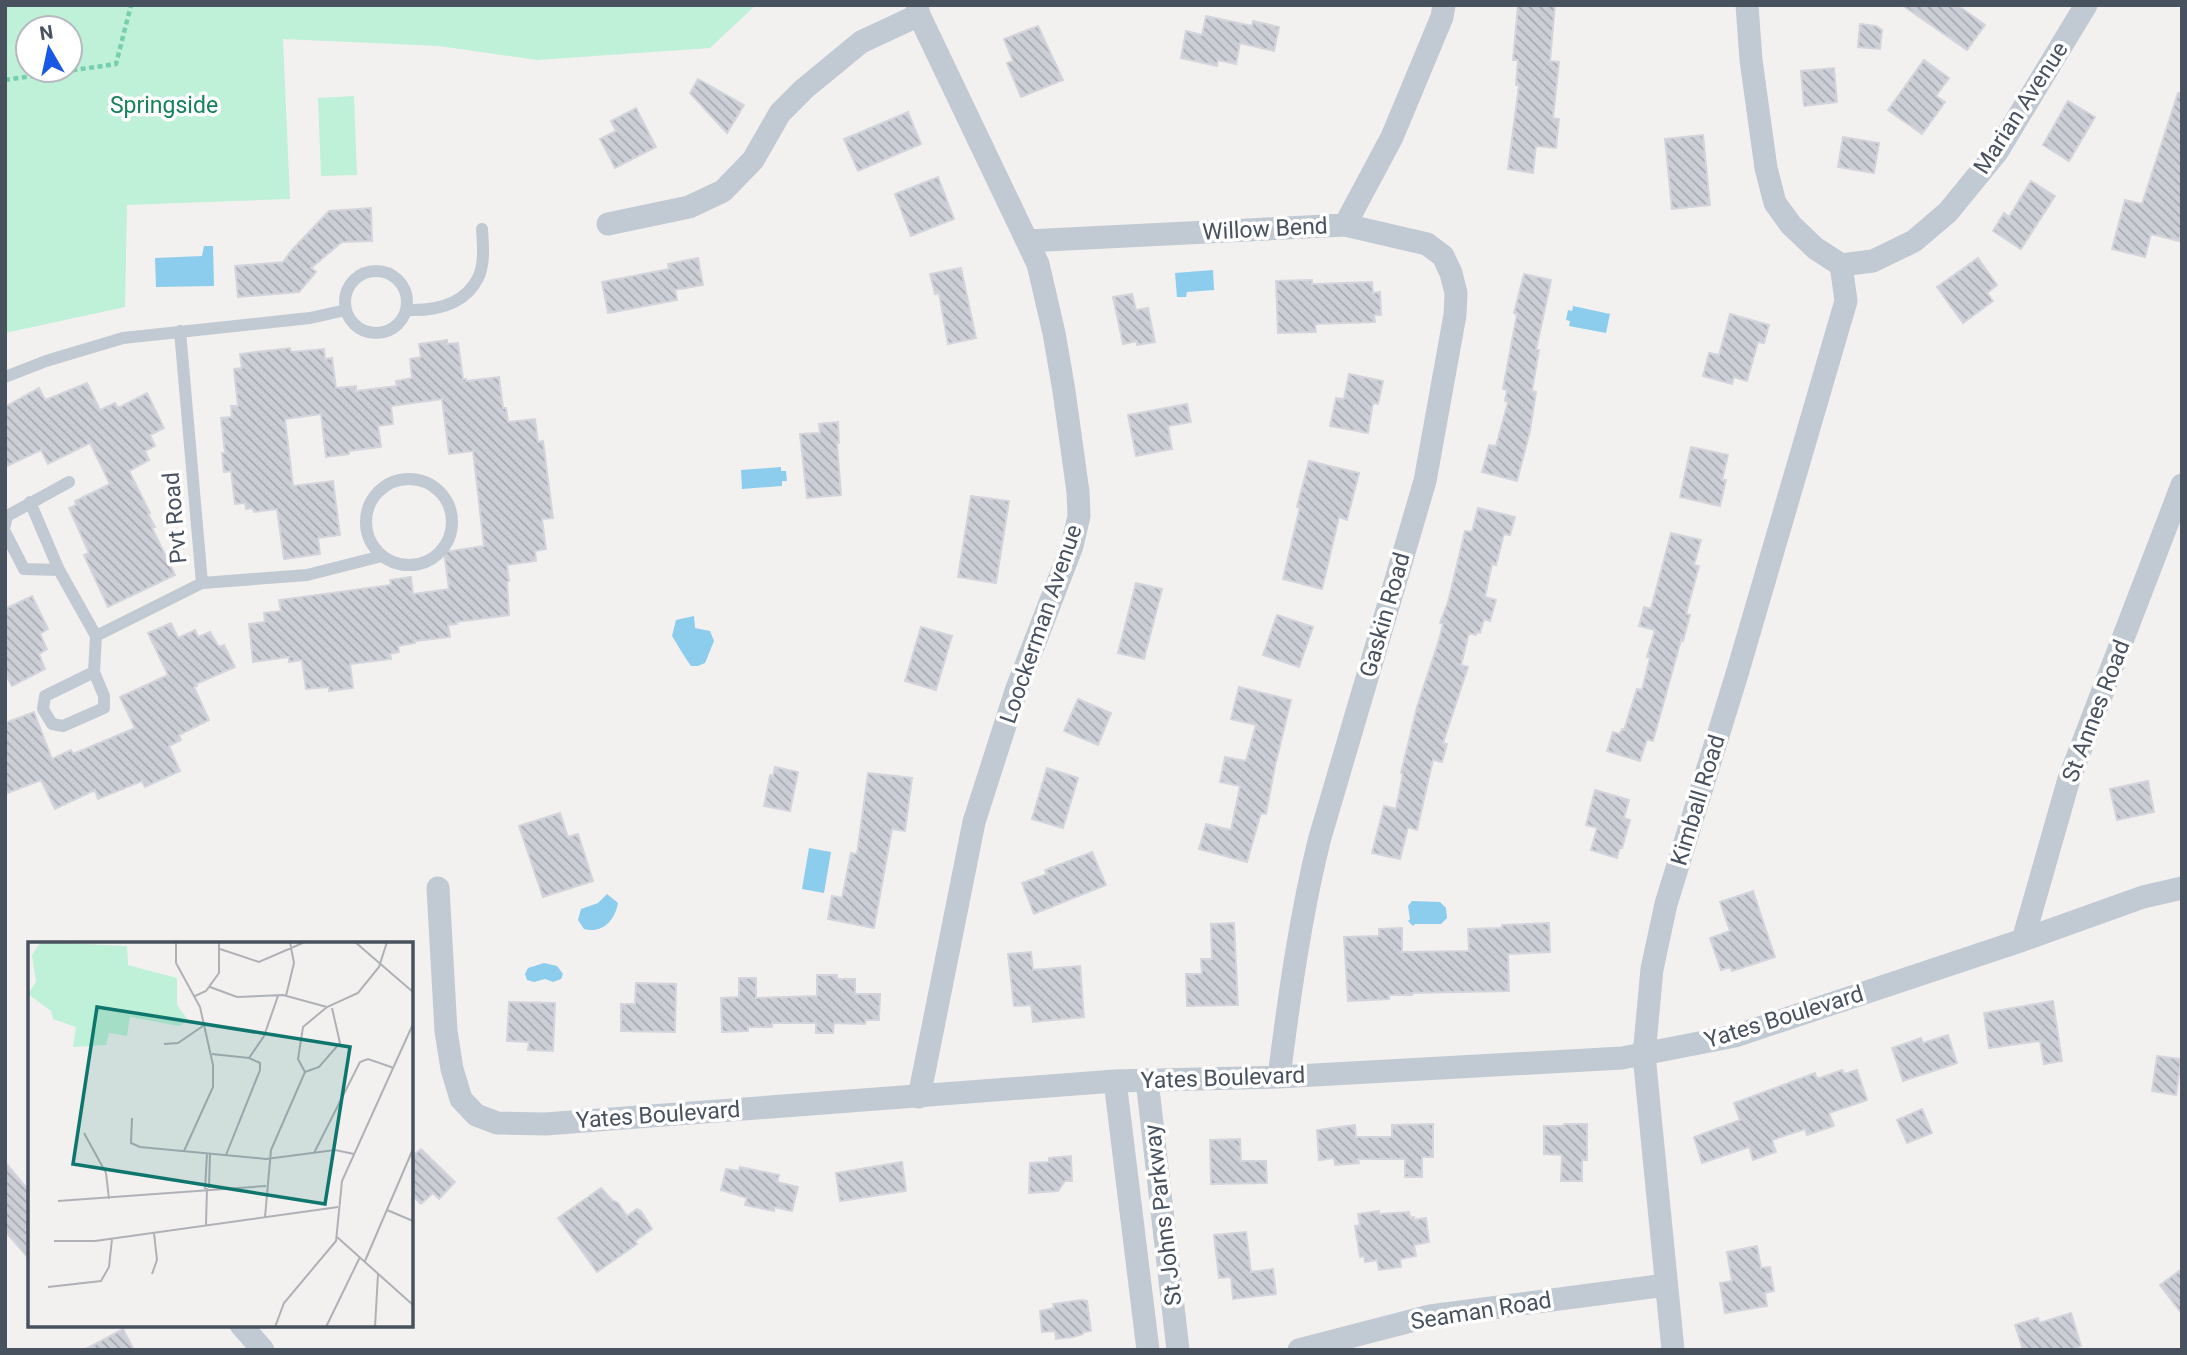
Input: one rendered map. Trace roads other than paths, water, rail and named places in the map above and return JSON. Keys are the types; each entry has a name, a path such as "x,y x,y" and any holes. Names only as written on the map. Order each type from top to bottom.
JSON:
{"street":[{"name":"Willow Bend","path":"1027,241 1345,225 1392,137 1442,18 1444,5"},
{"path":"1747,5 1751,60 1766,168 1775,203 1791,225 1815,248 1841,265"},
{"name":"Marian Avenue","path":"1841,265 1873,261 1914,241 1948,212 1997,152 2086,5"},
{"path":"608,224 689,207 723,191 753,160 780,113 804,89 860,42 918,10"},
{"name":"Loockerman Avenue","path":"918,10 1038,264 1054,333 1078,492 1079,516 1072,546 1016,691 974,821 919,1097"},
{"name":"Gaskin Road","path":"1279,1077 1292,973 1307,891 1319,841 1425,481 1455,315 1456,293 1443,256 1427,244 1345,225"},
{"name":"Kimball Road","path":"1673,1350 1644,1055 1652,969 1666,904 1737,674 1846,301 1841,265"},
{"name":"St Annes Road","path":"2023,940 2069,779 2182,485"},
{"name":"Yates Boulevard","path":"438,888 446,1031 452,1069 461,1099 476,1115 497,1123 545,1124 1115,1081 1279,1077 1644,1055 1735,1036 2143,897 2182,888"},
{"name":"St Johns Parkway","path":"1147,1080 1178,1350"},
{"name":"St Johns Parkway","path":"1115,1081 1148,1350"},
{"name":"Seaman Road","path":"1298,1350 1430,1316 1666,1284"},
{"path":"244,1327 263,1350"}],"lane":[{"path":"407,310 424,311 452,305 470,289 479,277 483,253 482,229"},
{"path":"371,271 382,271 400,281 408,300 407,310 395,327 376,334 357,327 346,310 348,289 354,281 371,271"},
{"path":"5,377 46,361 122,338 310,318 346,310"},
{"name":"Pvt Road","path":"96,636 202,583 180,331"},
{"path":"202,583 307,575 382,556 395,563 423,563 436,556 446,545 452,532 453,517 449,503 440,491 415,478 387,484 376,493 365,518 366,533 372,546 382,556"},
{"path":"5,525 7,516 69,482"},
{"path":"30,502 59,570 96,636 94,672 104,696 104,708 63,726 52,724 43,709 44,696 94,672"},
{"path":"5,532 24,569 59,570"}],"water":[{"path":"204,246 213,246 214,286 156,287 155,258 202,256"},
{"path":"1213,270 1214,290 1187,292 1186,297 1177,297 1175,273"},
{"path":"1573,306 1610,314 1606,333 1569,326 1570,321 1566,320 1568,310 1572,311"},
{"path":"781,467 781,471 786,471 787,481 782,481 782,486 742,489 741,470"},
{"path":"694,616 695,628 710,631 714,641 705,663 698,666 691,666 672,636 676,620"},
{"path":"809,848 831,852 824,893 802,889"},
{"path":"607,894 618,903 611,920 597,929 584,929 578,920 581,909 598,903"},
{"path":"1412,901 1440,902 1446,908 1447,918 1441,924 1413,926 1408,921 1408,906"},
{"path":"544,963 557,966 563,974 561,979 553,982 545,979 534,982 527,980 525,974 528,968"}],"park label":[{"name":"Springside","path":"164,105"}]}
